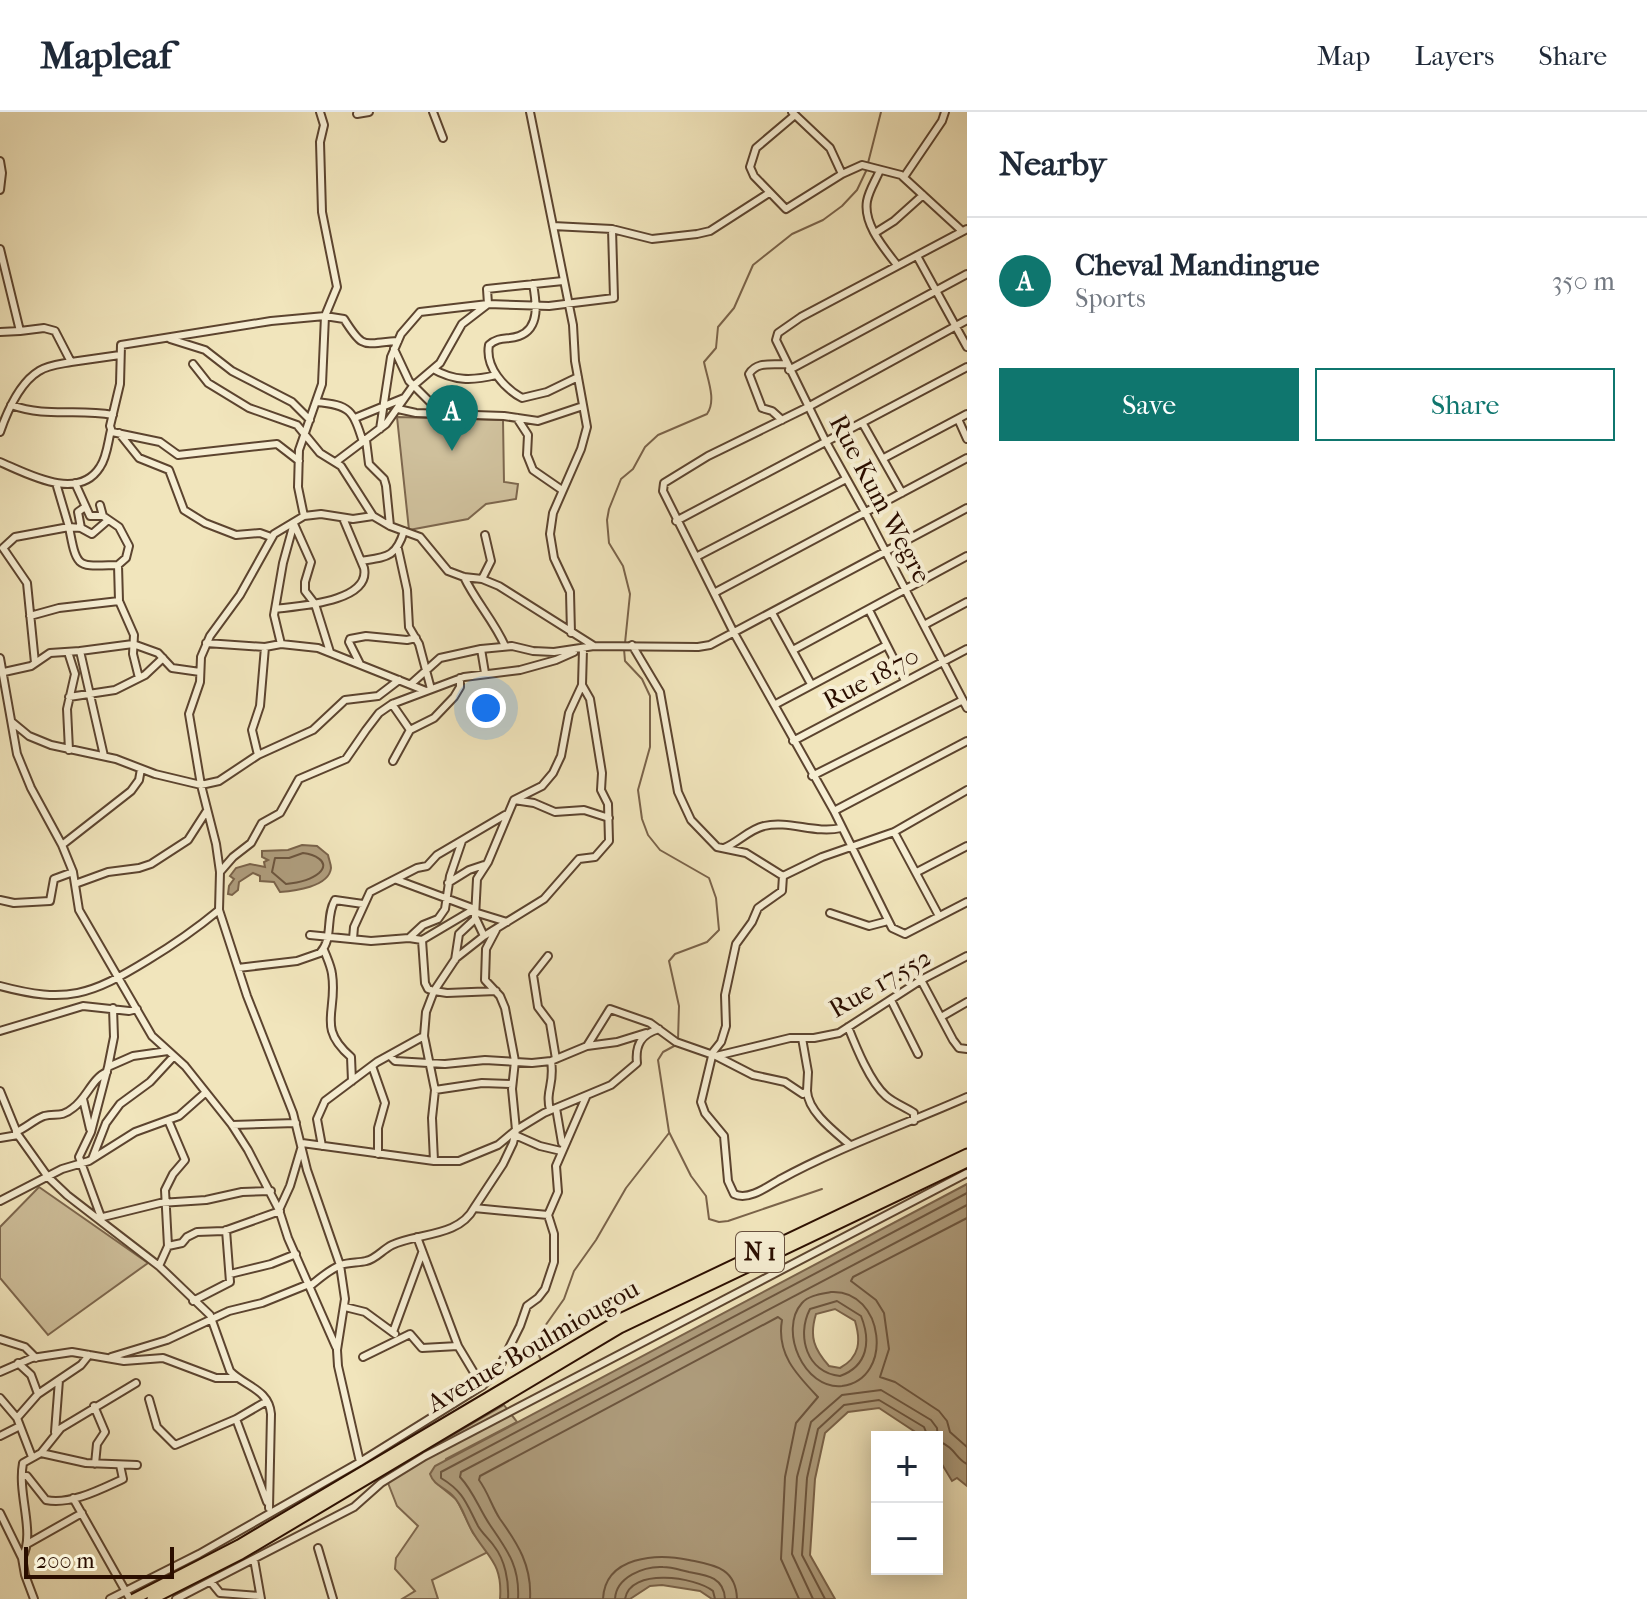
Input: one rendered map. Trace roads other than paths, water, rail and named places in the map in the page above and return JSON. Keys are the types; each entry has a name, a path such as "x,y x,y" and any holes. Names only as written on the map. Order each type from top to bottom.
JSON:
{"highway":[{"name":"Avenue Boulmiougou","path":"152,1599 207,1570 651,1303 967,1154"},
{"name":"Avenue Boulmiougou","path":"558,1359 967,1162"},
{"name":"Avenue Boulmiougou","path":"130,1596 207,1570"}],"street":[{"path":"304,516 298,487 300,445 323,378 325,316 338,282 322,212 320,142 324,125 320,112"},
{"path":"357,114 369,112"},
{"path":"433,112 443,138"},
{"path":"530,112 573,325 586,435 553,513 551,543 554,558 570,592 571,633"},
{"path":"904,177 945,112"},
{"path":"842,174 830,148 796,114 756,148 750,163 751,171 786,209 862,165 870,166 904,177 965,230 897,265 875,233 868,214 867,200 880,170"},
{"path":"0,161 0,190"},
{"path":"553,226 612,229 652,239 704,233 769,193"},
{"path":"875,233 923,195"},
{"path":"380,429 396,345 420,312 488,304 537,306 614,298 612,229"},
{"path":"0,249 20,331"},
{"path":"917,256 967,347"},
{"name":"Rue Kum Wegre","path":"897,265 801,317 776,336 776,345 967,708"},
{"path":"782,420 762,408 749,374 755,367 787,367 967,274"},
{"path":"0,281 9,285"},
{"path":"488,304 486,291 489,288 563,281"},
{"path":"533,284 537,306 534,319 525,332 500,338 489,345 488,354 496,375 522,398 547,392 578,377"},
{"path":"337,461 380,429 413,386 440,363 462,324 488,304"},
{"path":"0,462 49,482 89,480 103,464 115,432 113,415 120,384 120,347 124,344 271,321 325,316 344,319 362,343 396,345"},
{"path":"967,320 808,407 708,456 664,483 664,495 676,521 734,633 834,811 895,931 905,934 967,902"},
{"path":"0,332 44,328 55,331 71,362"},
{"path":"168,338 205,350 232,371 292,402 310,420"},
{"path":"396,345 403,373 442,414"},
{"path":"0,432 11,405 40,369 120,355"},
{"path":"193,364 208,383 249,408 290,421 320,453 337,461 373,516 420,537 443,567 464,577 482,579 594,646"},
{"path":"676,521 967,367"},
{"path":"433,369 468,381 496,375"},
{"path":"355,418 405,398"},
{"path":"316,402 342,406 355,418 369,464 384,479 390,526"},
{"path":"11,405 52,415 82,411 113,415"},
{"path":"398,409 416,413 547,420 583,406"},
{"path":"884,458 967,414"},
{"path":"517,418 528,435 527,455 533,470 562,490"},
{"path":"958,419 967,439"},
{"path":"863,424 902,493"},
{"path":"115,432 160,442 178,455 277,444 299,461"},
{"path":"115,432 139,458 169,470 184,510 205,523 236,535 260,533 271,537"},
{"path":"169,470 178,455"},
{"path":"714,593 967,458"},
{"path":"696,557 846,479"},
{"path":"56,483 74,553 80,563 85,566 118,565 126,558 129,546 119,527 105,518 90,516 75,483"},
{"path":"100,505 105,518"},
{"path":"81,528 78,512 85,507"},
{"path":"411,684 440,658 481,649 505,646 542,652 594,646 698,647 734,633 967,508"},
{"path":"337,1350 345,1307 340,1265 307,1170 296,1123 219,910 220,872 189,714 199,690 201,657 206,643 240,595 271,537 304,516 373,516"},
{"path":"35,663 27,583 2,548 15,537 69,527 81,528 92,534 105,518"},
{"path":"275,609 315,604 357,590 366,573 343,518"},
{"path":"295,522 311,562 305,588 315,604 330,652"},
{"path":"281,644 274,622 275,609 283,563 295,522"},
{"path":"404,531 398,549 407,590 409,627 416,638 428,690"},
{"path":"482,579 491,561 485,535"},
{"path":"361,561 384,557 398,549"},
{"path":"793,650 967,556"},
{"path":"118,565 119,601 133,630 139,678"},
{"path":"464,577 476,602 495,625 505,646"},
{"path":"30,616 59,608 119,601"},
{"path":"924,625 967,602"},
{"path":"869,610 905,681"},
{"path":"772,613 811,684"},
{"path":"360,664 350,639 366,636 416,638"},
{"path":"206,643 265,647 281,644 330,652 428,690"},
{"path":"4,672 35,663 45,655 133,644 163,658 172,668 200,672"},
{"path":"632,645 660,692 678,795 692,822 707,839 722,849 742,851 783,876"},
{"path":"776,704 885,646"},
{"path":"258,755 252,730 260,706 265,647"},
{"path":"481,649 485,673"},
{"path":"220,872 251,843 262,823 280,813 299,779 346,759 379,713 392,704 460,678 532,667 580,649"},
{"path":"434,1161 432,1118 435,1090 424,1036 426,1012 434,991 455,960 484,936 544,899 579,859 597,855 609,841 608,804 601,790 602,773 590,699 582,685 580,649"},
{"name":"Rue 18.70","path":"793,741 967,649"},
{"path":"80,651 104,756"},
{"path":"68,652 75,674 66,719 69,750"},
{"path":"0,658 19,758 73,872 78,907 152,1036 232,1125 271,1191 337,1350 340,1377 360,1462"},
{"path":"69,697 115,690 153,669 163,658"},
{"path":"393,761 410,730 428,722 458,692 460,678"},
{"path":"12,721 36,739 201,785 219,781 258,755 313,730 345,700 378,696 399,680"},
{"path":"484,936 475,913 477,879 514,800 542,786 553,773 561,756 569,713 582,685"},
{"path":"812,776 963,700"},
{"path":"392,704 410,730"},
{"path":"834,811 967,741"},
{"path":"62,845 135,787 141,769"},
{"path":"783,876 822,857 894,832 967,790"},
{"path":"514,800 534,803 555,812 588,810 609,818"},
{"path":"75,884 108,872 151,864 194,835 207,811"},
{"path":"353,939 354,927 370,892 429,864 437,855 507,813"},
{"path":"722,849 763,826 795,826 824,831 841,828"},
{"path":"894,832 939,916"},
{"path":"409,938 423,925 438,919 445,909 448,883 462,841"},
{"path":"917,872 967,846"},
{"path":"448,883 469,870 486,865"},
{"path":"0,900 14,903 50,901 54,879 73,872"},
{"path":"783,876 782,891 758,908 736,944 725,995 726,1026 701,1102 705,1113 724,1136 729,1186 736,1196 744,1197 760,1191 850,1145 967,1097"},
{"path":"397,880 475,913"},
{"path":"352,1081 351,1057 335,1044 331,1030 332,975 324,950 329,938 330,909 335,900 363,904"},
{"path":"0,986 34,993 67,995 96,990 192,933 219,910"},
{"path":"310,935 422,940 465,912 507,922"},
{"path":"455,960 459,934 475,913"},
{"path":"830,913 869,926 888,921"},
{"path":"108,1358 167,1340 213,1319 310,1285 340,1265 370,1260 392,1245 433,1235 468,1217 503,1164 515,1132 512,1084 515,1061 505,1008 496,991 487,984 485,974 486,949 497,928"},
{"path":"422,940 426,986 447,993 496,991"},
{"path":"238,968 297,961 324,950"},
{"path":"548,956 534,971 534,981 538,1007 550,1023 554,1079 547,1096 562,1148"},
{"name":"Rue 17.552","path":"714,1055 790,1038 839,1033 921,980 967,956"},
{"path":"921,980 959,1048 967,1049"},
{"path":"891,1000 918,1054"},
{"path":"941,1017 967,1002"},
{"path":"0,1031 83,1006 137,1009"},
{"path":"100,1218 80,1155 91,1132 108,1069 114,1037 113,1008"},
{"path":"587,1046 610,1009 650,1023 676,1042 714,1055 753,1075 785,1082 806,1095 834,1131 850,1145"},
{"path":"848,1027 879,1088 884,1095 914,1113 914,1121"},
{"path":"390,1056 395,1061 431,1063 553,1060 587,1046 617,1042 659,1029"},
{"path":"302,1145 434,1161 459,1161 489,1150 553,1109 619,1080 635,1065 637,1046 649,1032"},
{"path":"322,1146 318,1114 325,1101 372,1066 424,1036"},
{"path":"802,1038 808,1072 806,1095"},
{"path":"0,1138 17,1134 46,1116 56,1117 66,1113 83,1099 99,1075 133,1056 171,1054"},
{"path":"92,1159 106,1123 120,1104 150,1082 171,1054"},
{"path":"372,1066 385,1103 378,1128 378,1154"},
{"path":"435,1090 487,1082 512,1084"},
{"path":"0,1091 17,1134 48,1177 159,1266 213,1319 225,1362 236,1378"},
{"path":"0,1201 92,1159 135,1132 185,1112 205,1093"},
{"path":"176,1599 270,1511 360,1462 482,1386 502,1365 527,1306 545,1289 555,1257 554,1234 548,1215 558,1192 556,1170 562,1148 586,1097"},
{"path":"83,1099 91,1132 98,1143"},
{"path":"159,1266 168,1246 167,1184 185,1160 168,1120"},
{"path":"232,1125 296,1123"},
{"path":"515,1132 540,1146 562,1148"},
{"path":"168,1246 182,1243 197,1232 226,1230 280,1210 302,1145"},
{"path":"207,1570 254,1559 354,1507 381,1483 425,1456 967,1173"},
{"path":"100,1218 165,1203 271,1191"},
{"path":"474,1208 548,1215"},
{"path":"193,1301 230,1282 226,1230"},
{"path":"417,1237 458,1346 482,1386"},
{"path":"393,1332 422,1252"},
{"path":"230,1274 296,1254"},
{"path":"345,1307 365,1312 402,1337"},
{"path":"363,1357 411,1334 422,1348 458,1346"},
{"path":"0,1339 25,1347 36,1358"},
{"path":"0,1372 36,1358 72,1352 124,1361 163,1358 216,1378 236,1378 256,1388 267,1401 271,1414 270,1511"},
{"path":"0,1436 19,1422 38,1394 81,1365 89,1355"},
{"path":"18,1363 28,1371 38,1394"},
{"path":"22,1558 29,1543 21,1494 22,1464 41,1453 55,1433 59,1380"},
{"path":"55,1433 94,1406 136,1383"},
{"path":"0,1398 19,1422 32,1457"},
{"path":"149,1399 157,1427 175,1445 236,1419 267,1401"},
{"path":"94,1406 105,1432 97,1444 95,1464"},
{"path":"236,1419 270,1511"},
{"path":"41,1453 51,1458 95,1464 137,1465"},
{"path":"22,1476 27,1476 48,1501 73,1498 123,1479 120,1465"},
{"path":"73,1498 130,1596 110,1599"},
{"path":"0,1513 22,1558 34,1599"},
{"path":"29,1543 82,1513"},
{"path":"318,1548 333,1599"},
{"path":"207,1570 220,1593 261,1597 254,1559"}],"water":[{"path":"302,845 317,846 328,855 329,874 318,884 280,892 274,882 260,881 260,876 253,873 239,882 238,890 232,895 228,894 234,879 230,876 236,868 250,864 265,867 264,862 268,860 262,857 262,851 288,850"},
{"path":"967,1184 967,1486 957,1478 952,1481 943,1466 943,1431 914,1431 879,1408 848,1412 825,1433 815,1479 810,1555 835,1599 712,1599 700,1591 662,1585 650,1586 630,1599 500,1599 499,1576 492,1560 456,1500 430,1474 435,1466","holes":["835,1309 855,1321 858,1335 852,1359 840,1368 829,1366 814,1342 816,1314"]}],"waterway":[{"path":"868,163 881,112"},
{"path":"625,643 630,594 623,566 609,543 607,520 621,479 633,469 645,447 658,435 707,414 711,396 704,362 716,348 718,327 734,308 753,265 792,234 823,220 842,206 857,190 867,169"},
{"path":"624,649 625,661 642,679 650,696 650,747 638,790 642,819 648,835 660,850 709,878 716,898 719,930 707,942 675,954 669,961 679,1006 678,1040"},
{"path":"676,1045 663,1052 658,1060 669,1132 691,1176 706,1196 709,1219 728,1221 822,1189"},
{"path":"541,1360 538,1353 545,1326 564,1299 574,1271 626,1188 669,1133"}],"place":[{"name":"Cheval Mandingue","path":"452,451"}]}
